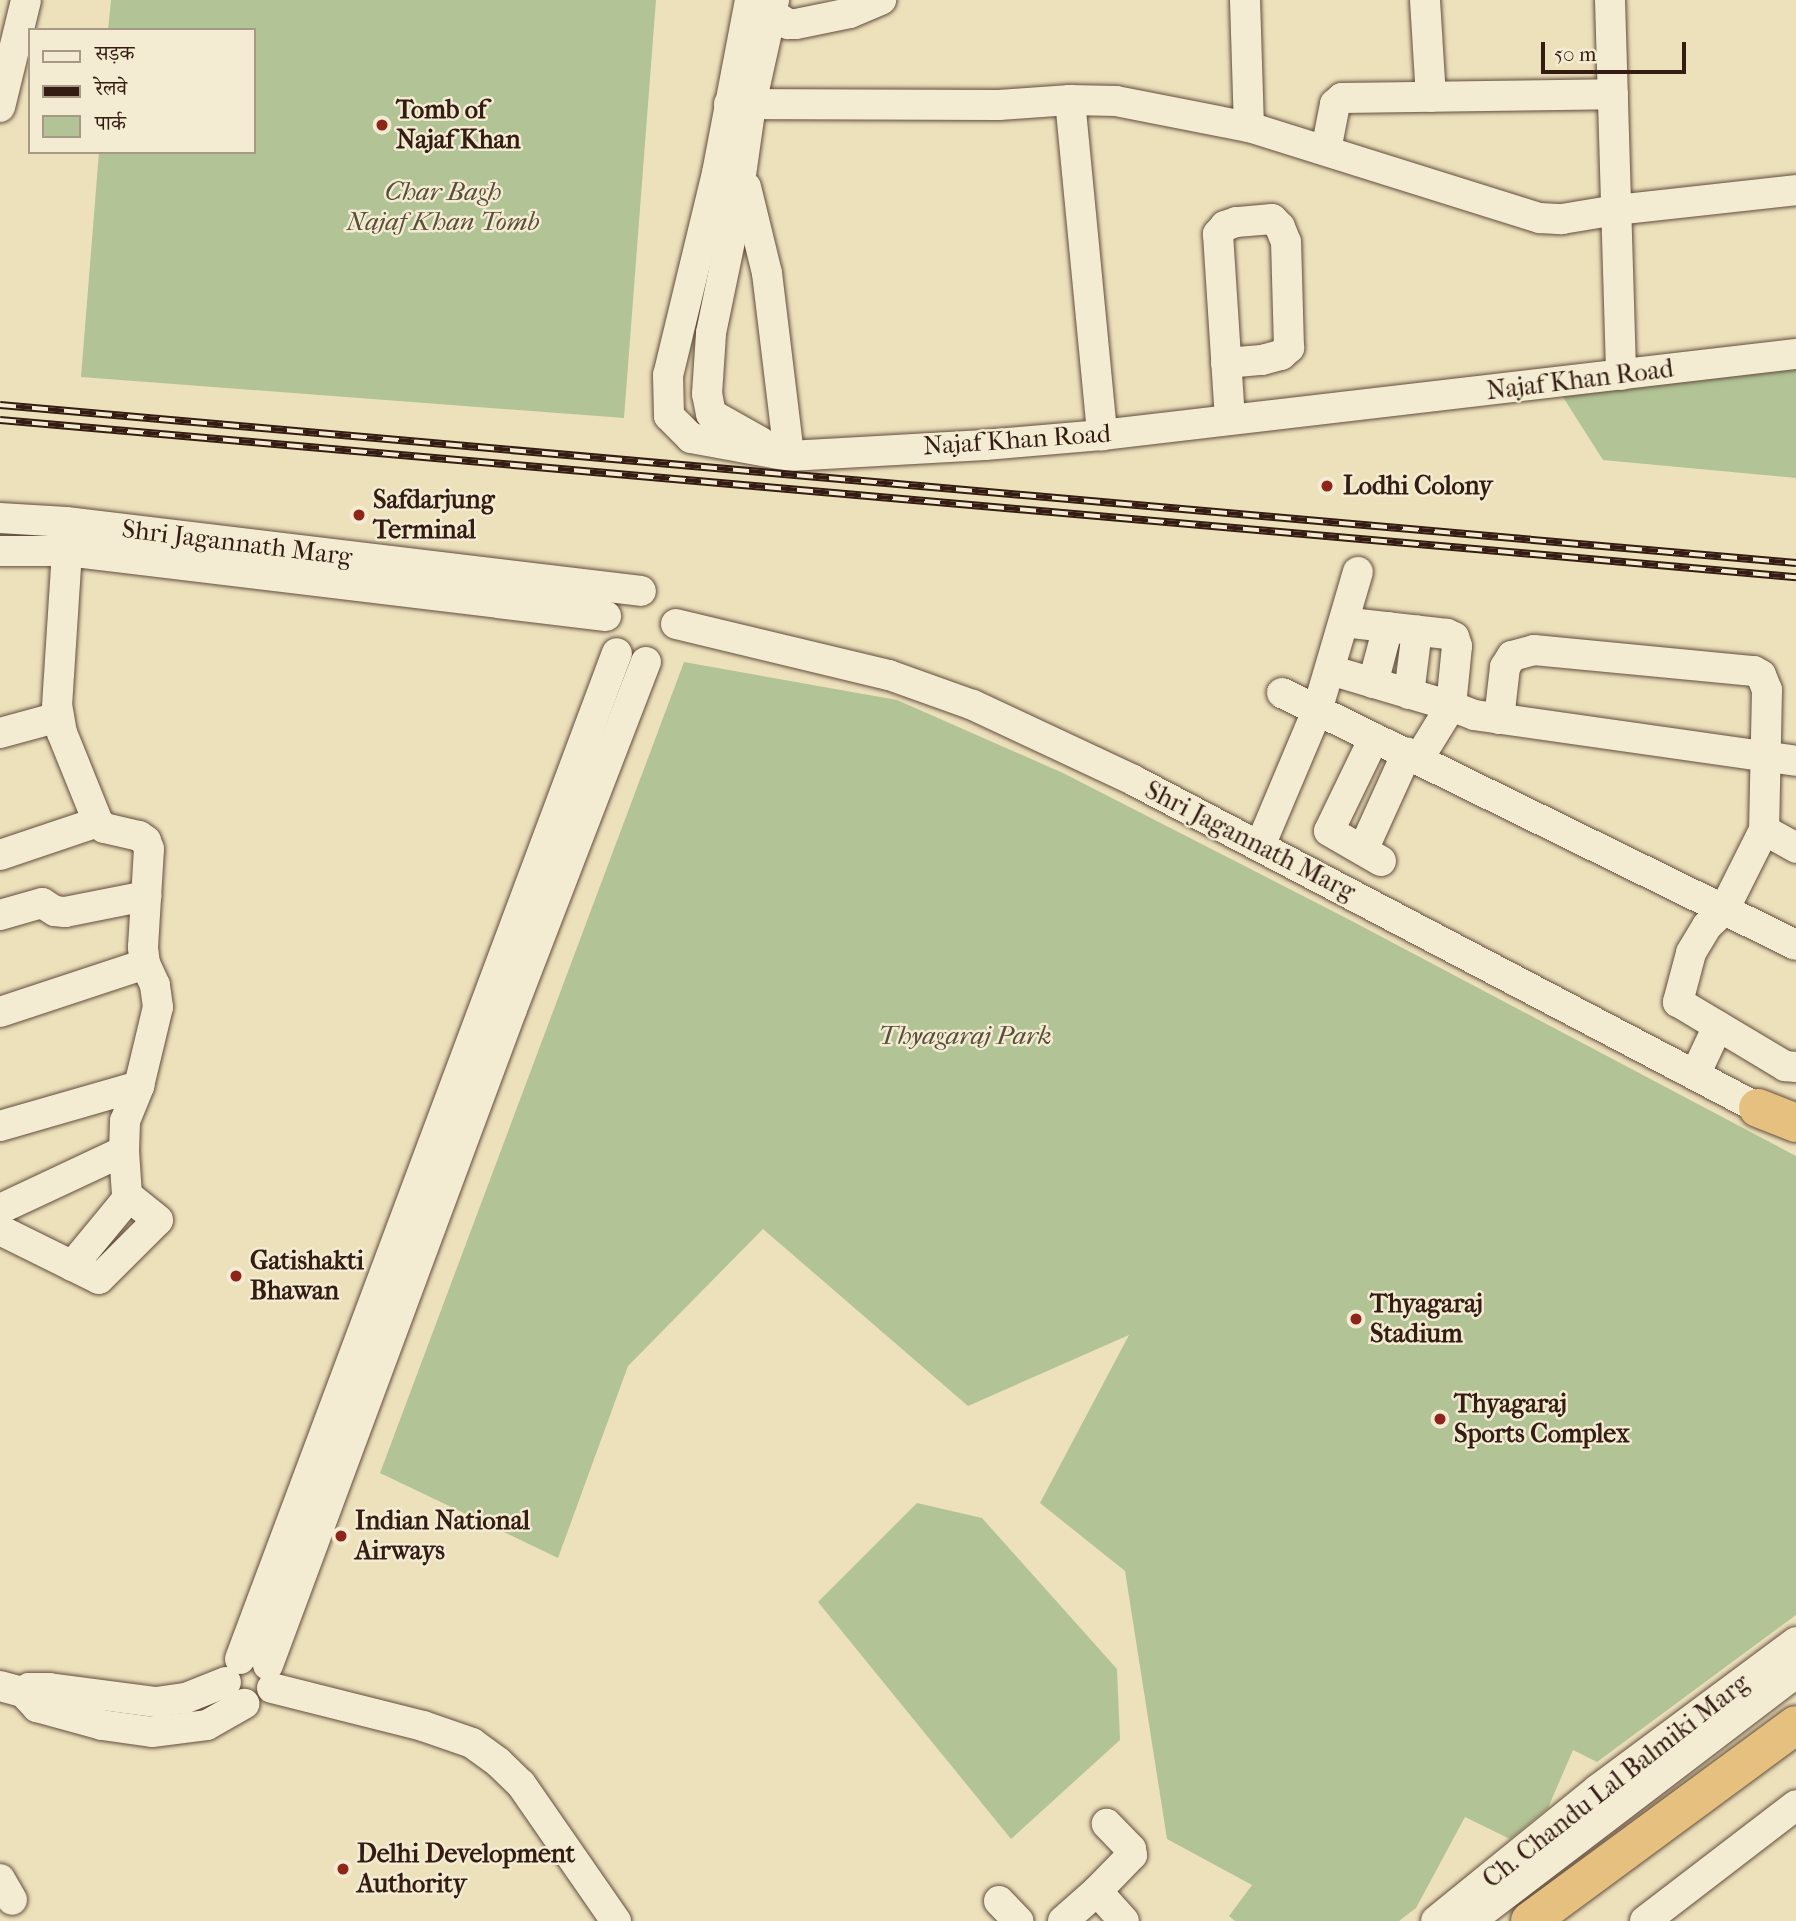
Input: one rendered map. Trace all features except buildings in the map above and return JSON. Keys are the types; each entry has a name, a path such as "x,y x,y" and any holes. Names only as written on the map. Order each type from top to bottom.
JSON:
{"highway":[{"path":"1758,1108 1796,1126"},
{"path":"1530,1921 1796,1725"},
{"path":"1575,1921 1796,1755"}],"street":[{"path":"0,107 26,0"},
{"path":"762,3 788,24 850,13 881,0"},
{"path":"1245,0 1249,127"},
{"path":"1425,0 1431,97"},
{"path":"1611,0 1621,375"},
{"name":"Najaf Khan Road","path":"762,3 740,104 717,173 668,375 669,416 691,438 789,456 1102,435 1796,354"},
{"path":"1326,150 1337,100 1613,93"},
{"path":"1070,100 1102,435"},
{"path":"789,456 767,273 742,170 740,104 1116,101 1249,127 1524,216 1562,219 1616,210 1796,190"},
{"path":"742,170 711,333 707,394 711,415 789,456"},
{"path":"1226,363 1262,360 1281,355 1289,348 1286,242 1280,227 1272,219 1236,222 1225,226 1218,234 1226,363 1230,420"},
{"name":"Shri Jagannath Marg","path":"0,518 66,522 641,591"},
{"name":"Shri Jagannath Marg","path":"0,551 67,551 606,616"},
{"path":"67,551 58,711 62,733 98,822 104,828 139,836 146,841 149,849 142,947 145,964 155,985 158,1007 139,1086 125,1122 127,1195 72,1266 0,1229 11,1205 124,1151"},
{"path":"1260,846 1317,711 1358,572"},
{"path":"641,591 662,598 670,607 676,624 675,636 668,649 646,662 634,662 617,653 605,632 606,616 616,600 641,591"},
{"path":"1344,622 1454,638 1457,646 1451,706 1413,756 1372,855 1321,827 1374,738"},
{"name":"Shri Jagannath Marg","path":"676,624 889,675 937,690 1133,780 1758,1108"},
{"path":"1373,683 1402,629"},
{"path":"1402,629 1409,694"},
{"path":"1499,719 1505,667 1511,656 1534,650 1754,671 1761,675 1768,690 1763,757 1764,830 1724,909 1707,926 1691,953 1678,1002 1785,1066 1796,1067"},
{"path":"250,1680 473,1075 617,653"},
{"path":"473,1075 646,662"},
{"path":"1330,670 1474,715 1796,761"},
{"path":"1282,693 1796,945"},
{"path":"0,733 58,711"},
{"path":"0,855 98,822"},
{"path":"1764,830 1796,848"},
{"path":"0,915 42,903 55,911 65,912 146,896"},
{"path":"0,1012 145,964"},
{"path":"1695,1074 1718,1026"},
{"path":"0,1126 139,1086"},
{"name":"Ch. Chandu Lal Balmiki Marg","path":"1471,1921 1606,1801 1796,1642"},
{"name":"Ch. Chandu Lal Balmiki Marg","path":"1436,1921 1606,1801 1796,1674"},
{"path":"7,1693 29,1688 48,1688 156,1702 186,1698 250,1680 423,1726 472,1743 498,1762 521,1784 616,1921"},
{"path":"1649,1920 1796,1805"},
{"path":"1063,1921 1132,1855 1131,1849 1107,1824"},
{"path":"1097,1891 1124,1921"}],"green space":[{"name":"Char Bagh Najaf Khan Tomb","path":"111,0 656,0 624,418 81,377 99,154 256,154 256,28 108,28"},
{"path":"1796,355 1796,478 1603,460 1554,383"},
{"name":"Thyagaraj Park","path":"684,662 897,700 1063,773 1348,919 1796,1156 1796,1615 1597,1762 1573,1750 1548,1808 1510,1839 1465,1817 1416,1908 1399,1921 1235,1921 1229,1916 1252,1885 1167,1839 1125,1571 1040,1503 1129,1335 968,1406 763,1229 628,1366 558,1558 380,1473"},
{"path":"917,1503 982,1518 1117,1669 1120,1740 1011,1839 818,1602"}],"railway":[{"path":"0,405 1796,563"},
{"path":"0,420 1796,577"}],"place":[{"name":"Tomb of Najaf Khan","path":"382,125"},
{"name":"Lodhi Colony","path":"1327,486"},
{"name":"Safdarjung Terminal","path":"359,515"},
{"name":"Gatishakti Bhawan","path":"236,1276"},
{"name":"Thyagaraj Stadium","path":"1356,1319"},
{"name":"Thyagaraj Sports Complex","path":"1440,1419"},
{"name":"Indian National Airways","path":"341,1536"},
{"name":"Delhi Development Authority","path":"343,1869"}]}
